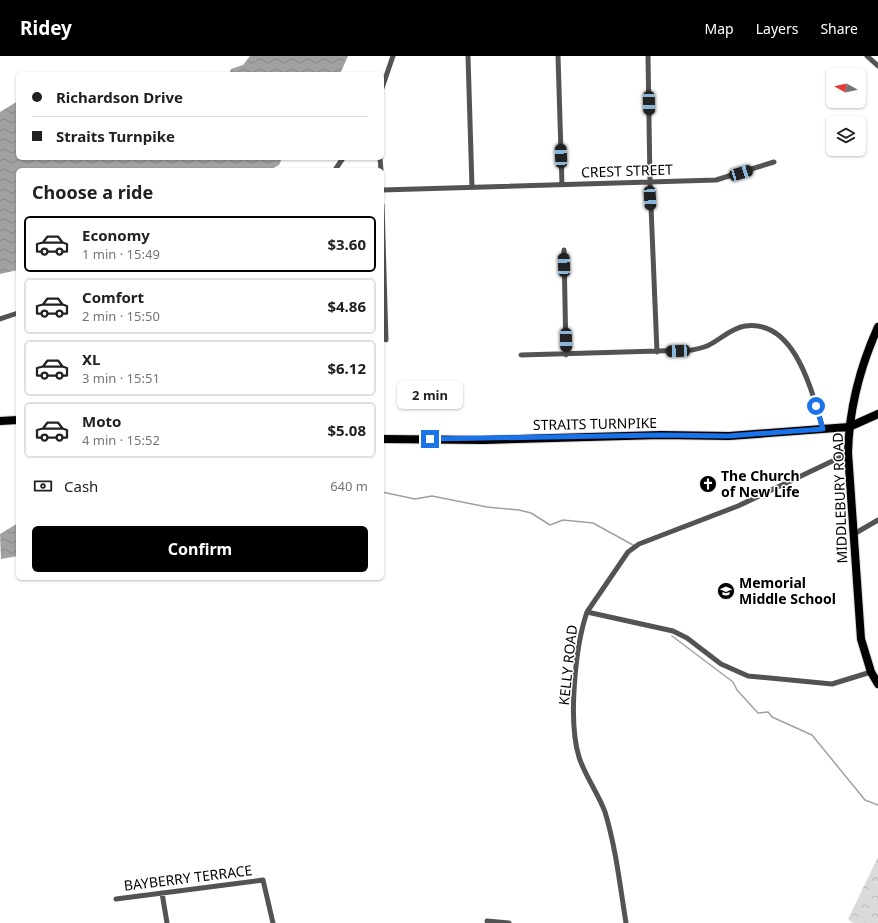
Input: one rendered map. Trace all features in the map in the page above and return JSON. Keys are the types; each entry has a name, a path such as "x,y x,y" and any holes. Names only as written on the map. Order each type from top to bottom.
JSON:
{"main road":[{"name":"MIDDLEBURY ROAD","path":"876,331 861,372 849,427 849,474 861,639 871,672 877,682"},
{"name":"STRAITS TURNPIKE","path":"384,439 483,440 661,435 728,436 849,427 878,414"},
{"path":"0,421 16,420"}],"street":[{"path":"384,82 393,56"},
{"path":"468,56 472,187"},
{"path":"558,56 562,185"},
{"path":"648,56 650,182 657,352"},
{"path":"867,56 878,66"},
{"name":"CREST STREET","path":"384,190 716,180 774,162"},
{"path":"564,250 566,355"},
{"path":"384,272 386,340"},
{"path":"0,319 16,314"},
{"path":"521,355 566,355 692,350 707,346 730,332 745,326 761,327 775,332 786,340 796,357 812,395 823,429"},
{"name":"KELLY ROAD","path":"626,923 612,840 604,811 579,757 574,723 574,686 580,644 587,612 628,552 639,544 738,506 841,457"},
{"path":"854,534 878,520"},
{"path":"587,612 673,631 688,638 721,664 748,676 832,684 871,672"},
{"name":"BAYBERRY TERRACE","path":"116,899 263,880 273,923"},
{"path":"162,893 167,923"},
{"path":"488,921 509,923"}],"green space":[{"path":"878,857 878,923 853,923 848,919"}],"water":[{"path":"250,56 348,56 341,72 230,72 231,69 243,65"},
{"path":"16,102 16,160 281,160 279,165 274,168 16,168 16,270 0,274 0,112"},
{"path":"16,524 16,556 1,559 0,534"}],"waterway":[{"path":"384,492 415,499 432,496 487,507 519,510 531,513 550,525 563,520 593,523 633,545"},
{"path":"672,636 733,682 737,690 758,713 768,712 772,717 812,735 865,800 878,805"}],"place":[{"name":"The Church of New Life","path":"708,484"},
{"name":"Memorial Middle School","path":"726,591"}],"route":[{"path":"430,439 483,440 661,435 728,436 773,434 823,429 816,406"}]}
